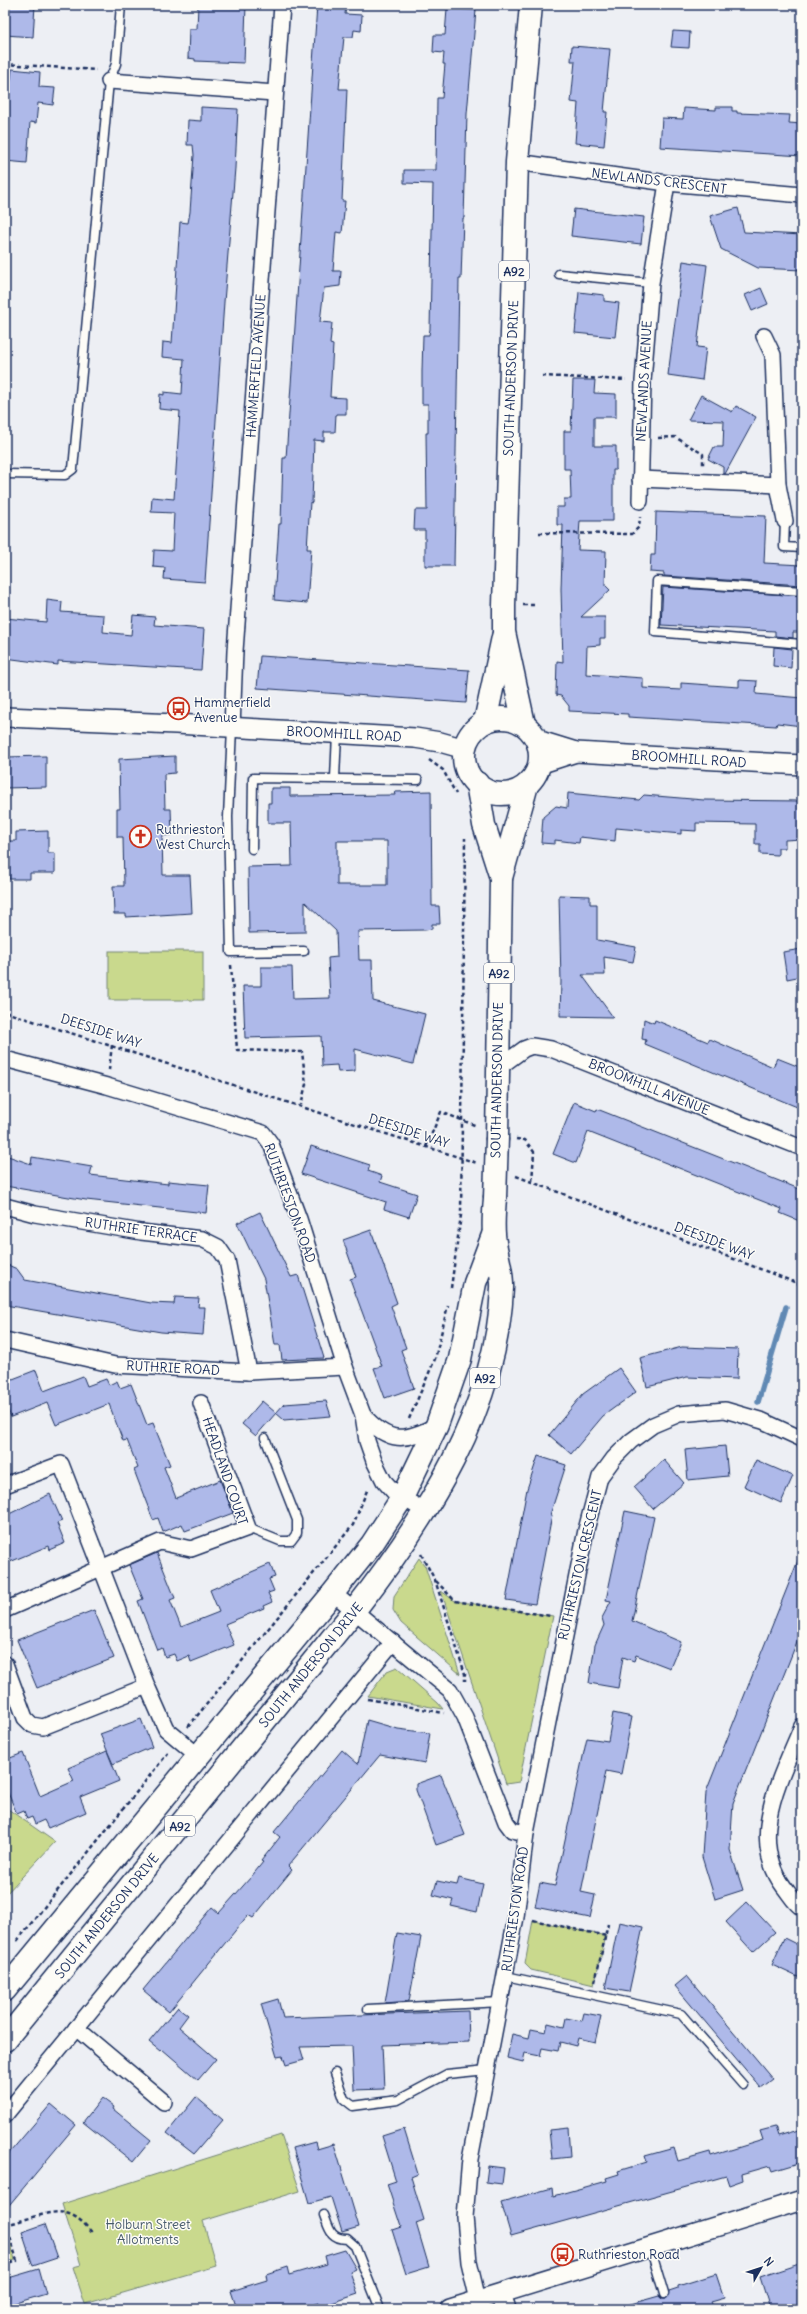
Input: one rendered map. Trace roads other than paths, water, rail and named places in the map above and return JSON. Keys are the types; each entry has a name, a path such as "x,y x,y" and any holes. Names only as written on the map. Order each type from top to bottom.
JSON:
{"main road":[{"name":"SOUTH ANDERSON DRIVE","path":"504,632 517,162 531,5"},
{"name":"A92","path":"485,722 504,632"},
{"name":"A92","path":"501,878 527,785 535,775 539,764 540,752 530,732 504,632"},
{"path":"465,749 472,733 485,722 498,718 511,719 530,732"},
{"name":"A92","path":"465,749 467,768 477,784 484,825 501,878"},
{"path":"477,784 489,791 502,794 515,791 527,785"},
{"name":"SOUTH ANDERSON DRIVE","path":"5,2040 394,1561 426,1511 450,1467 478,1403 494,1346 502,1287 494,1234 501,878"},
{"name":"SOUTH ANDERSON DRIVE","path":"5,1990 197,1755 333,1593 372,1544 402,1498 437,1424 460,1360 475,1283 494,1234"}],"street":[{"name":"HAMMERFIELD AVENUE","path":"232,728 235,650 282,5"},
{"path":"111,76 275,93"},
{"name":"NEWLANDS CRESCENT","path":"517,162 667,183 802,195"},
{"name":"NEWLANDS AVENUE","path":"640,501 643,381 651,283 667,183"},
{"path":"764,336 773,355 778,485 785,521"},
{"path":"640,479 778,485"},
{"name":"BROOMHILL ROAD","path":"5,717 168,723 418,739 465,749"},
{"name":"BROOMHILL ROAD","path":"530,732 576,752 802,765"},
{"name":"BROOMHILL ROAD","path":"539,764 576,752"},
{"name":"BROOMHILL AVENUE","path":"498,1068 524,1049 532,1046 551,1049 802,1148"},
{"name":"RUTHRIESTON ROAD","path":"5,1059 107,1086 263,1133 271,1144 299,1220 345,1367 363,1416 367,1440 374,1461 384,1480 402,1498 426,1511"},
{"name":"RUTHRIE TERRACE","path":"5,1206 141,1232 202,1239 218,1247 227,1260 249,1372"},
{"name":"RUTHRIE ROAD","path":"5,1340 115,1365 249,1372 345,1367"},
{"name":"HEADLAND COURT","path":"5,1610 160,1542 191,1549 248,1528 201,1403"},
{"name":"RUTHRIESTON CRESCENT","path":"526,1833 586,1530 600,1477 614,1458 631,1441 653,1425 679,1414 725,1410 763,1421 802,1439"},
{"name":"RUTHRIESTON ROAD","path":"363,1416 372,1425 391,1437 409,1437 437,1424"},
{"path":"5,1485 61,1464 147,1686 166,1728 197,1755"},
{"name":"RUTHRIESTON ROAD","path":"333,1593 450,1690 466,1717 506,1822 512,1830 526,1833 516,1917 506,1976 470,2159 465,2217 469,2262 478,2300"},
{"path":"5,2115 393,1642"},
{"path":"5,1664 25,1718 37,1727 43,1727 147,1686"},
{"path":"802,1726 771,1806 766,1837 776,1876 802,1908"},
{"path":"76,2028 164,2102"},
{"path":"450,2309 478,2300 503,2301 650,2246 802,2200"}],"lane":[{"path":"5,474 65,475 73,469 111,76 116,64 121,5"},
{"path":"559,274 651,283"},
{"path":"785,521 784,547 802,548"},
{"path":"802,591 657,581 655,632 802,644"},
{"path":"232,728 228,817 231,952 304,951"},
{"path":"335,778 337,734"},
{"path":"252,849 253,778 418,780"},
{"path":"248,1528 283,1542 293,1539 297,1533 297,1520 265,1438"},
{"path":"506,1976 681,2014 743,2085"},
{"path":"368,2009 501,2002"},
{"path":"334,2073 344,2099 353,2106 398,2100 447,2074 487,2070"},
{"path":"324,2214 331,2234 338,2239 347,2239 355,2246 380,2309"},
{"path":"650,2246 664,2294"}],"waterway":[{"path":"758,1402 786,1307"}],"place":[{"name":"Hammerfield Avenue","path":"178,709"},
{"name":"Ruthrieston West Church","path":"140,836"},
{"name":"Ruthrieston Road","path":"563,2254"}],"park label":[{"name":"Holburn Street Allotments","path":"148,2232"}]}
